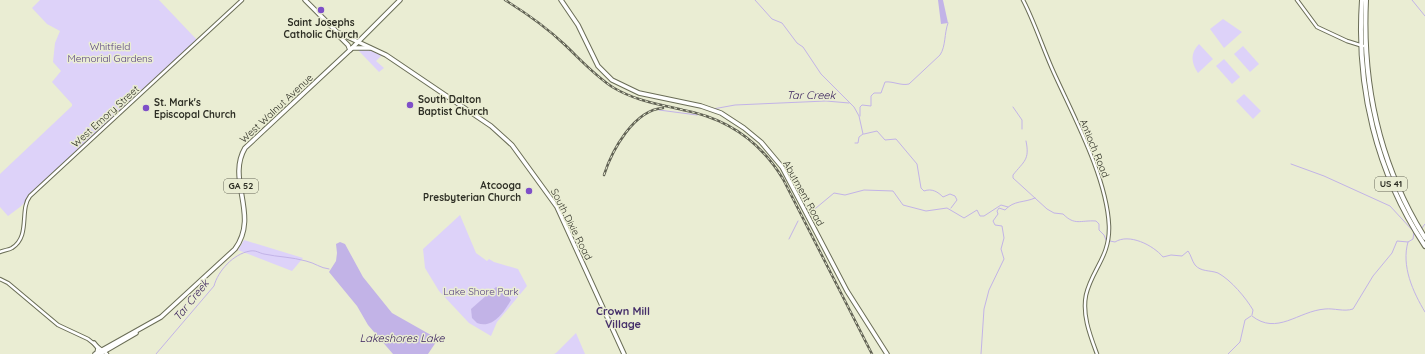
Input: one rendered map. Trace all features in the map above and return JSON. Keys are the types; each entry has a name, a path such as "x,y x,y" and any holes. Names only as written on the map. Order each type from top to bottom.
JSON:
{"highway":[{"name":"US 41","path":"1362,0 1364,87 1378,148 1394,191 1425,246"},
{"name":"US 41","path":"1366,0 1363,46 1386,157 1396,183 1425,238"}],"main road":[{"path":"305,0 351,49 374,48"},
{"name":"West Walnut Avenue","path":"102,353 171,308 237,246 245,225 239,172 243,151 250,141 351,49 400,0"},
{"name":"Abutment Road","path":"561,0 578,25 598,66 612,80 639,93 701,106 721,114 744,128 761,142 782,167 847,291 887,354"},
{"name":"South Dixie Road","path":"334,30 344,36 374,48 491,126 512,145 548,193 556,207 624,354"},
{"name":"West Walnut Avenue","path":"102,353 136,332"},
{"path":"94,343 102,353"}],"street":[{"name":"West Emory Street","path":"0,252 10,249 19,240 24,228 27,200 30,196 242,0"},
{"name":"Antioch Road","path":"1023,0 1096,168 1104,198 1109,225 1105,255 1090,284 1086,298 1087,326 1097,354"},
{"path":"1297,0 1317,27 1341,39 1363,46"},
{"path":"0,279 8,283 58,325 94,343"}],"green space":[{"name":"Whitfield Memorial Gardens","path":"40,0 159,0 197,40 20,207 8,216 0,207 0,174 72,106 72,104 52,82 61,71 53,62 55,43 60,31 47,24 32,8"},
{"path":"1223,19 1242,32 1224,48 1210,29"},
{"path":"1199,44 1213,59 1198,73 1192,58 1196,47"},
{"path":"1243,46 1259,64 1250,72 1234,54"},
{"path":"363,48 382,55 376,61 384,68 379,72 357,49"},
{"path":"1224,59 1240,77 1232,84 1216,66"},
{"path":"1244,94 1261,111 1253,119 1236,101"},
{"name":"Lake Shore Park","path":"460,215 476,253 487,261 489,259 494,262 518,269 527,286 497,322 491,336 469,323 439,291 425,268 423,249"},
{"path":"244,240 303,258 292,271 238,250"},
{"path":"576,333 585,354 554,354 556,353"}],"water":[{"path":"938,0 943,0 948,23 941,24"},
{"name":"Lakeshores Lake","path":"340,242 345,244 363,277 392,313 438,339 428,354 393,354 368,325 357,306 329,272 336,261 336,244"},
{"path":"496,287 504,292 511,300 505,310 493,322 488,324 477,323 472,318 471,309"}],"waterway":[{"path":"755,0 772,19 782,23 797,43 803,47 821,74 854,107 859,116 863,134"},
{"path":"1412,0 1425,16"},
{"path":"860,116 860,107 862,105 871,106 871,96 874,93 881,93 885,82 909,84 940,55 943,48 948,23"},
{"name":"Tar Creek","path":"713,109 735,105 826,101 849,103"},
{"path":"1013,107 1022,120 1022,129"},
{"name":"Tar Creek","path":"659,110 697,115"},
{"name":"Tar Creek","path":"864,134 877,131 885,140 896,139 917,164 921,188 924,191 935,191 943,197 950,194 955,196 957,200 951,208"},
{"path":"855,143 858,143 859,137 863,134"},
{"path":"1026,141 1027,156 1013,175 1013,178 1047,209 1054,213 1063,214 1067,218 1078,222 1096,221 1099,224 1099,230 1104,235 1106,240"},
{"path":"1252,316 1261,322 1270,324 1288,321 1325,309 1353,309 1373,276 1392,253 1397,241 1408,242 1413,239 1414,232 1390,206 1324,176 1291,164"},
{"path":"810,213 834,193 845,195 864,190 893,191 903,205 926,211 947,208 964,218 977,210 980,216 984,216 1001,205 1008,207"},
{"path":"981,354 984,309 989,290 1004,259 1001,249 1004,238 1002,226 995,225 993,221 998,214 997,211 999,208 1005,210 1016,203 1035,198"},
{"path":"789,239 798,221"},
{"path":"1422,228 1425,224"},
{"path":"1110,241 1115,242 1127,239 1134,240 1153,248 1163,257 1171,255 1182,256 1188,251 1197,267 1203,270 1218,273 1233,285 1253,310 1252,315"},
{"path":"1408,242 1406,260 1409,278 1416,296 1425,312"},
{"name":"Tar Creek","path":"156,354 214,286 216,280 227,264 232,259 244,253 254,251 262,254 301,260 329,269"},
{"path":"1228,354 1240,342 1245,320 1251,316"}],"railway":[{"path":"505,0 550,32 594,73 614,88 639,99 714,119 740,133 764,153 783,179 872,354"},
{"path":"604,175 619,143 634,123 652,110 663,108"}],"place":[{"name":"Saint Josephs Catholic Church","path":"321,10"},
{"name":"South Dalton Baptist Church","path":"410,105"},
{"name":"St. Mark's Episcopal Church","path":"146,108"},
{"name":"Atcooga Presbyterian Church","path":"529,191"}],"district":[{"name":"Crown Mill Village","path":"623,317"}]}
